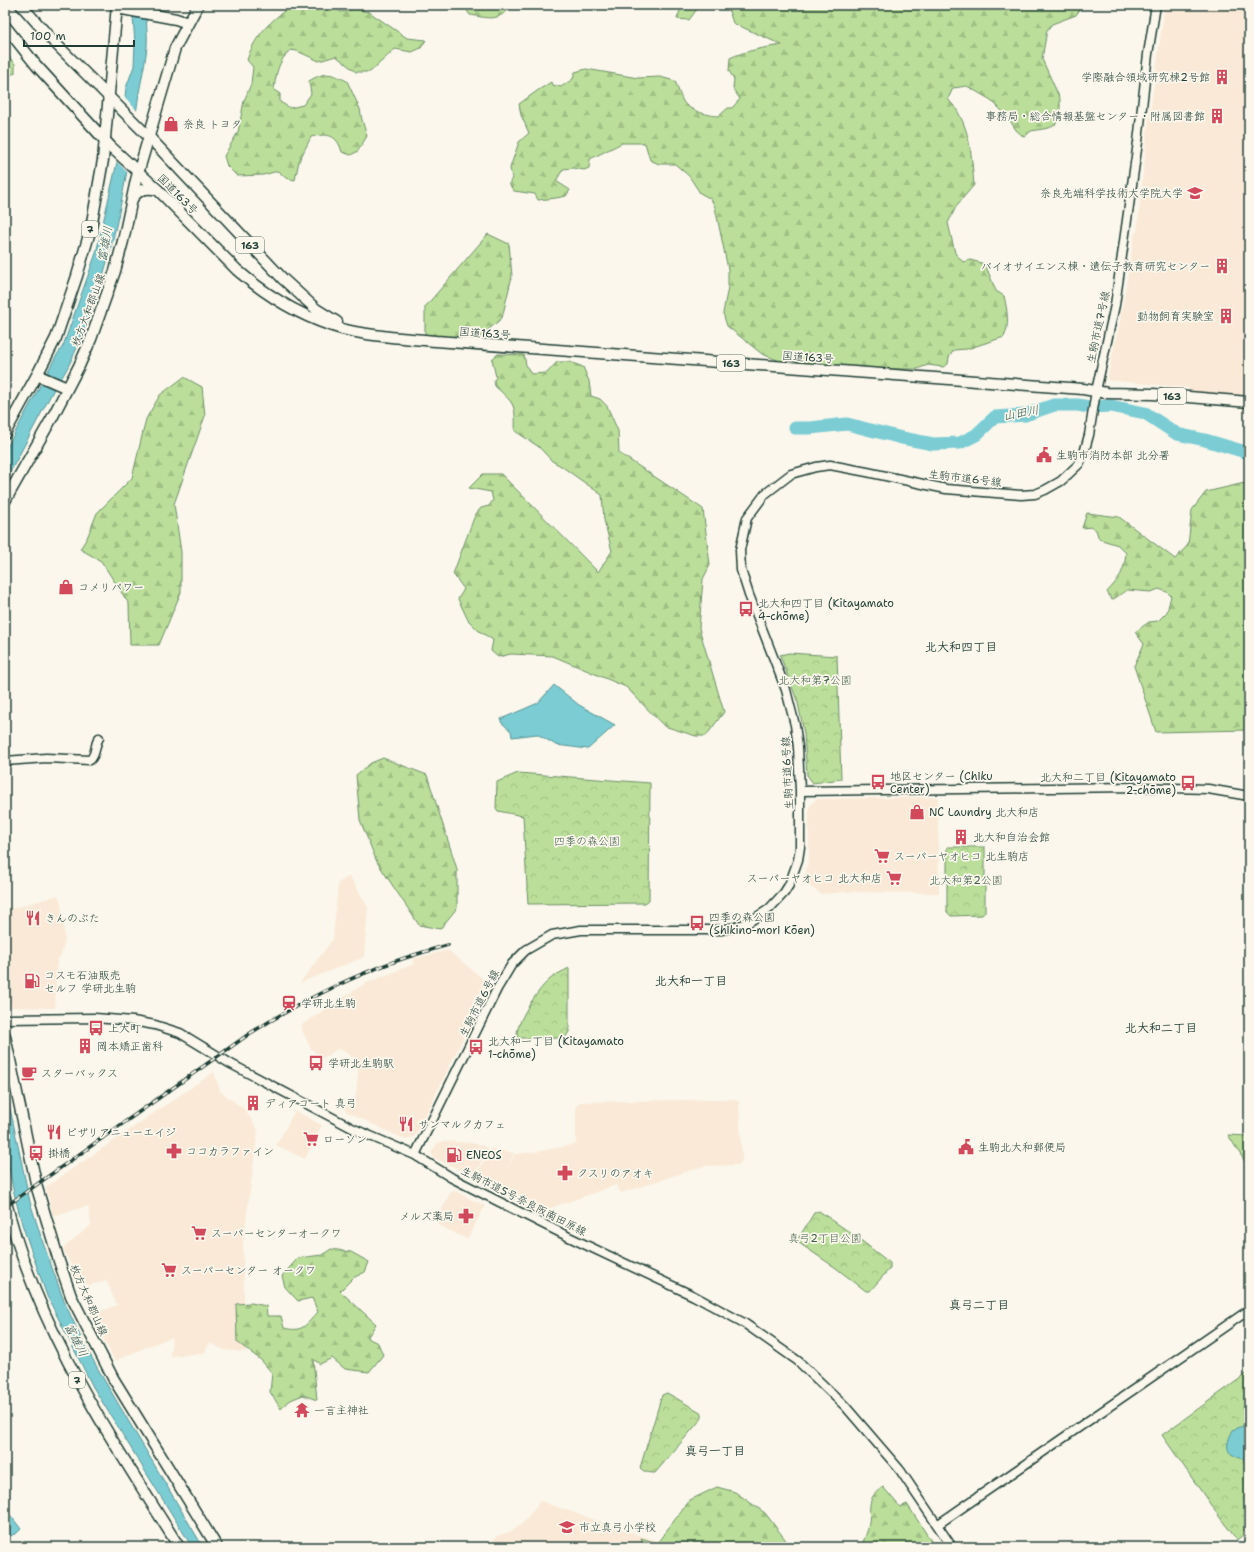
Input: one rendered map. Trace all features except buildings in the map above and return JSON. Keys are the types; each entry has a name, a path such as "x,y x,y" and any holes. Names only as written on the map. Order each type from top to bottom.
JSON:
{"main road":[{"name":"国道163号","path":"22,5 89,79 149,137 232,226 301,296 329,318 366,333"},
{"name":"枚方大和郡山線","path":"5,501 79,366 99,318 123,241 132,199 135,169 149,137 175,48 198,5"},
{"name":"枚方大和郡山線","path":"5,433 56,338 79,269 92,221 108,143 109,98 117,7 176,19 188,23"},
{"name":"国道163号","path":"5,26 36,66 108,143 158,190 221,255 250,281 284,303 303,314 334,326 391,337 436,341 1107,393 1152,394 1249,402"},
{"path":"89,79 102,80 112,72"},
{"path":"132,199 143,189 148,188 158,190"},
{"path":"37,375 67,388"},
{"name":"枚方大和郡山線","path":"5,1036 37,1188 52,1240 71,1296 113,1378 217,1547"},
{"name":"7","path":"5,1198 26,1268 64,1356 95,1412 179,1547"}],"street":[{"name":"生駒市道7号線","path":"1096,391 1115,305 1138,142 1148,54 1156,5"},
{"name":"生駒市道6号線","path":"415,1155 497,989 512,964 526,950 552,935 576,930 721,930 749,922 769,909 784,893 794,874 800,847 798,747 791,706 741,570 740,550 747,518 761,500 776,484 791,474 830,465 946,490 1005,495 1035,494 1061,481 1078,464 1084,453 1089,435 1096,391"},
{"path":"5,761 46,758 90,760 94,757 97,740 99,738"},
{"path":"800,791 1136,787 1208,789 1249,796"},
{"name":"生駒市道5号奈良阪南田原線","path":"5,1019 95,1018 133,1020 180,1033 245,1071 354,1129 415,1155 452,1178 744,1323 798,1361 845,1406 900,1470 952,1547"},
{"path":"937,1525 1249,1310"}],"shaded area":[{"name":"奈良先端科学技術大学院大学","path":"1165,5 1249,5 1249,397 1193,392 1188,388 1107,380 1120,321 1135,232 1137,232 1147,134"},
{"path":"938,797 939,893 845,892 821,894 803,882 809,858 809,807 816,799"},
{"path":"350,876 368,907 364,957 300,983 333,939 338,883"},
{"path":"58,895 61,903 65,941 61,955 57,960 55,1008 12,1007 5,1001 5,909 12,909"},
{"path":"448,950 483,979 481,1002 415,1136 406,1140 345,1111 346,1105 355,1104 358,1073 357,1061 346,1052 338,1049 321,1059 310,1047 300,1026 364,984 414,964 413,959"},
{"path":"214,1072 220,1091 245,1110 258,1130 243,1244 245,1352 224,1350 210,1343 204,1353 170,1356 172,1337 115,1361 91,1315 117,1305 106,1280 88,1286 82,1277 77,1279 63,1248 91,1225 88,1206 53,1216 46,1187"},
{"path":"734,1099 739,1102 742,1161 738,1165 704,1166 621,1193 616,1185 542,1211 474,1179 490,1149 514,1153 506,1170 515,1154 536,1152 576,1144 576,1106 580,1102"},
{"path":"295,1111 322,1125 305,1159 276,1145"},
{"path":"443,1141 472,1143 488,1149 474,1176 434,1158 431,1153 438,1142 441,1143"},
{"path":"455,1191 485,1206 467,1239 438,1225 437,1219 450,1193"},
{"name":"市立真弓小学校","path":"540,1501 656,1541 656,1547 489,1547 490,1543 497,1536 512,1531 522,1524"}],"green space":[{"path":"292,5 329,5 341,12 355,9 369,12 407,38 426,40 421,48 412,52 395,49 370,72 356,72 336,56 319,61 297,51 290,50 280,63 276,78 274,90 280,94 280,102 290,108 303,105 311,94 309,81 324,74 336,76 347,81 360,109 367,136 358,151 351,155 342,152 340,146 331,136 322,135 311,137 299,161 295,180 286,178 278,171 263,175 237,176 227,166 224,156 238,132 244,101 251,84 253,67 247,60 259,35 277,17"},
{"path":"463,5 505,5 508,8 500,16 486,18 470,15"},
{"path":"682,5 698,5 697,9 689,20 677,19"},
{"path":"727,5 1083,5 1076,15 1052,24 1047,30 1042,59 1060,99 1060,112 1056,124 1049,128 1031,131 1024,137 1016,130 1007,116 991,100 967,86 953,88 948,99 956,108 966,131 970,149 974,185 957,205 948,223 955,253 963,262 970,260 985,264 996,291 1004,296 1007,312 1007,327 1004,337 967,349 954,350 949,357 948,364 943,367 928,365 917,369 897,369 785,363 762,354 727,326 723,313 728,287 728,269 715,207 711,199 700,193 689,176 675,164 659,164 650,160 645,143 622,143 590,159 589,168 584,170 573,168 563,169 556,181 570,190 566,196 538,200 535,194 514,191 509,184 512,178 510,168 519,142 529,133 521,115 519,104 551,82 553,85 561,87 573,79 575,72 586,69 638,78 660,77 675,81 684,103 695,111 719,116 728,108 732,108 740,99 733,89 734,79 729,71 730,58 749,51 782,45 733,23"},
{"path":"5,52 15,64 15,73 8,76 5,76"},
{"path":"488,234 509,244 512,276 502,318 474,342 425,335 425,307"},
{"path":"498,354 524,355 526,365 531,374 547,373 557,362 570,362 583,367 589,381 591,396 600,399 607,406 618,431 619,453 703,509 710,565 703,579 699,628 724,712 706,736 696,736 664,726 626,687 553,656 511,654 498,657 491,651 493,640 479,631 468,620 458,599 464,589 453,574 475,515 481,508 489,506 493,500 491,492 469,488 483,474 501,474 598,572 612,551 604,520 602,495 552,461 539,447 515,431 514,409 510,401 495,386 494,381 496,377 492,359"},
{"path":"184,377 202,387 205,416 174,504 181,552 181,592 159,645 130,645 129,604 101,561 80,549 87,538 97,513 132,478 146,419 160,395"},
{"path":"1249,482 1249,730 1156,732 1134,666 1144,644 1135,632 1149,622 1158,621 1167,612 1171,596 1167,592 1159,589 1151,592 1127,590 1112,600 1107,592 1121,574 1126,553 1118,545 1099,539 1096,530 1092,527 1082,528 1087,513 1119,517 1175,559 1188,545 1192,510 1206,492"},
{"name":"北大和第7公園","path":"789,653 837,656 841,779 813,783 807,775 804,733 798,703 780,655"},
{"path":"383,758 427,775 457,869 457,908 440,929 419,925 377,862 360,820 356,775 371,763"},
{"name":"四季の森公園","path":"518,773 650,783 649,900 645,903 528,904 523,816 498,811 496,808 497,782"},
{"name":"北大和第2公園","path":"947,847 985,847 985,912 982,915 951,916 947,912"},
{"path":"569,968 569,1032 565,1038 517,1038 519,1024 538,992 555,975"},
{"path":"1228,1135 1249,1136 1249,1168"},
{"name":"真弓2丁目公園","path":"819,1211 858,1238 890,1263 890,1268 870,1291 866,1291 836,1268 799,1243 798,1239 814,1213"},
{"path":"331,1249 351,1252 369,1262 365,1272 353,1278 340,1291 376,1324 367,1338 378,1343 383,1355 369,1372 345,1369 332,1358 320,1364 313,1359 317,1400 303,1395 288,1401 281,1409 270,1392 272,1373 261,1360 237,1342 236,1304 251,1303 266,1306 267,1316 281,1316 284,1328 296,1329 304,1326 318,1312 312,1298 298,1301 285,1287 282,1276 298,1258 322,1255"},
{"path":"1249,1372 1249,1530 1237,1540 1162,1435"},
{"path":"667,1393 702,1413 702,1418 655,1473 649,1472 640,1468 662,1395"},
{"path":"717,1487 735,1492 765,1513 791,1547 644,1547 641,1538 657,1543 690,1500"},
{"path":"883,1487 900,1507 907,1504 935,1547 861,1547 867,1532 870,1503 874,1495"}],"water":[{"name":"富雄川","path":"132,5 145,5 147,47 123,192 111,248 94,303 81,338 63,376 54,389 5,482 5,451 55,358 63,346 96,253 118,158 126,88 134,66 135,43"},
{"path":"554,685 579,705 615,725 588,749 556,745 537,734 512,737 511,731 501,722 501,719 538,703"},
{"name":"富雄川","path":"5,1085 30,1202 64,1301 81,1338 103,1378 203,1547 192,1547 93,1387 47,1296 22,1224 13,1189 5,1146"},
{"path":"1249,1425 1249,1460 1236,1457 1229,1451 1228,1448 1228,1443 1233,1430"},
{"path":"7,1512 21,1529 17,1533 5,1538 5,1513"}],"pier":[{"path":"123,95 138,112 129,174 116,161"}],"waterway":[{"name":"山田川","path":"795,428 847,424 933,444 960,443 976,435 995,417 1025,415 1054,405 1078,405 1089,407 1111,406 1145,413 1177,434 1205,440 1249,453"}],"railway":[{"path":"5,1207 249,1034 279,1016 326,990 384,965 448,945"}],"place":[{"name":"学際融合領域研究棟2号館","path":"1222,77"},
{"name":"事務局・総合情報基盤センター・附属図書館","path":"1217,116"},
{"name":"奈良 トヨタ","path":"171,124"},
{"name":"奈良先端科学技術大学院大学","path":"1195,193"},
{"name":"バイオサイエンス棟・遺伝子教育研究センター","path":"1222,266"},
{"name":"動物飼育実験室","path":"1226,316"},
{"name":"生駒市消防本部 北分署","path":"1044,455"},
{"name":"コメリパワー","path":"66,587"},
{"name":"北大和四丁目 (Kitayamato 4-chōme)","path":"746,609"},
{"name":"地区センター (Chiku Center)","path":"878,782"},
{"name":"北大和二丁目 (Kitayamato 2-chōme)","path":"1188,783"},
{"name":"NC Laundry 北大和店","path":"917,812"},
{"name":"北大和自治会館","path":"961,837"},
{"name":"スーパーヤオヒコ 北生駒店","path":"882,856"},
{"name":"スーパーヤオヒコ 北大和店","path":"894,878"},
{"name":"きんのぶた","path":"33,918"},
{"name":"四季の森公園 (Shikino-mori Kōen)","path":"697,923"},
{"name":"コスモ石油販売 セルフ 学研北生駒","path":"32,981"},
{"name":"学研北生駒","path":"289,1003"},
{"name":"上大町","path":"96,1028"},
{"name":"岡本矯正歯科","path":"85,1046"},
{"name":"北大和一丁目 (Kitayamato 1-chōme)","path":"476,1047"},
{"name":"学研北生駒駅","path":"316,1063"},
{"name":"スターバックス","path":"29,1073"},
{"name":"ディアコート 真弓","path":"253,1103"},
{"name":"サンマルクカフェ","path":"406,1124"},
{"name":"ピザリアニューエイジ","path":"54,1132"},
{"name":"ローソン","path":"311,1139"},
{"name":"生駒北大和郵便局","path":"966,1147"},
{"name":"ココカラファイン","path":"174,1151"},
{"name":"掛橋","path":"36,1153"},
{"name":"ENEOS","path":"454,1155"},
{"name":"クスリのアオキ","path":"565,1173"},
{"name":"メルズ薬局","path":"466,1216"},
{"name":"スーパーセンターオークワ","path":"199,1233"},
{"name":"スーパーセンター オークワ","path":"169,1270"},
{"name":"一言主神社","path":"302,1410"},
{"name":"市立真弓小学校","path":"567,1527"}],"district":[{"name":"北大和四丁目","path":"961,647"},
{"name":"北大和一丁目","path":"691,981"},
{"name":"北大和二丁目","path":"1161,1028"},
{"name":"真弓二丁目","path":"979,1305"},
{"name":"真弓一丁目","path":"715,1451"}]}
